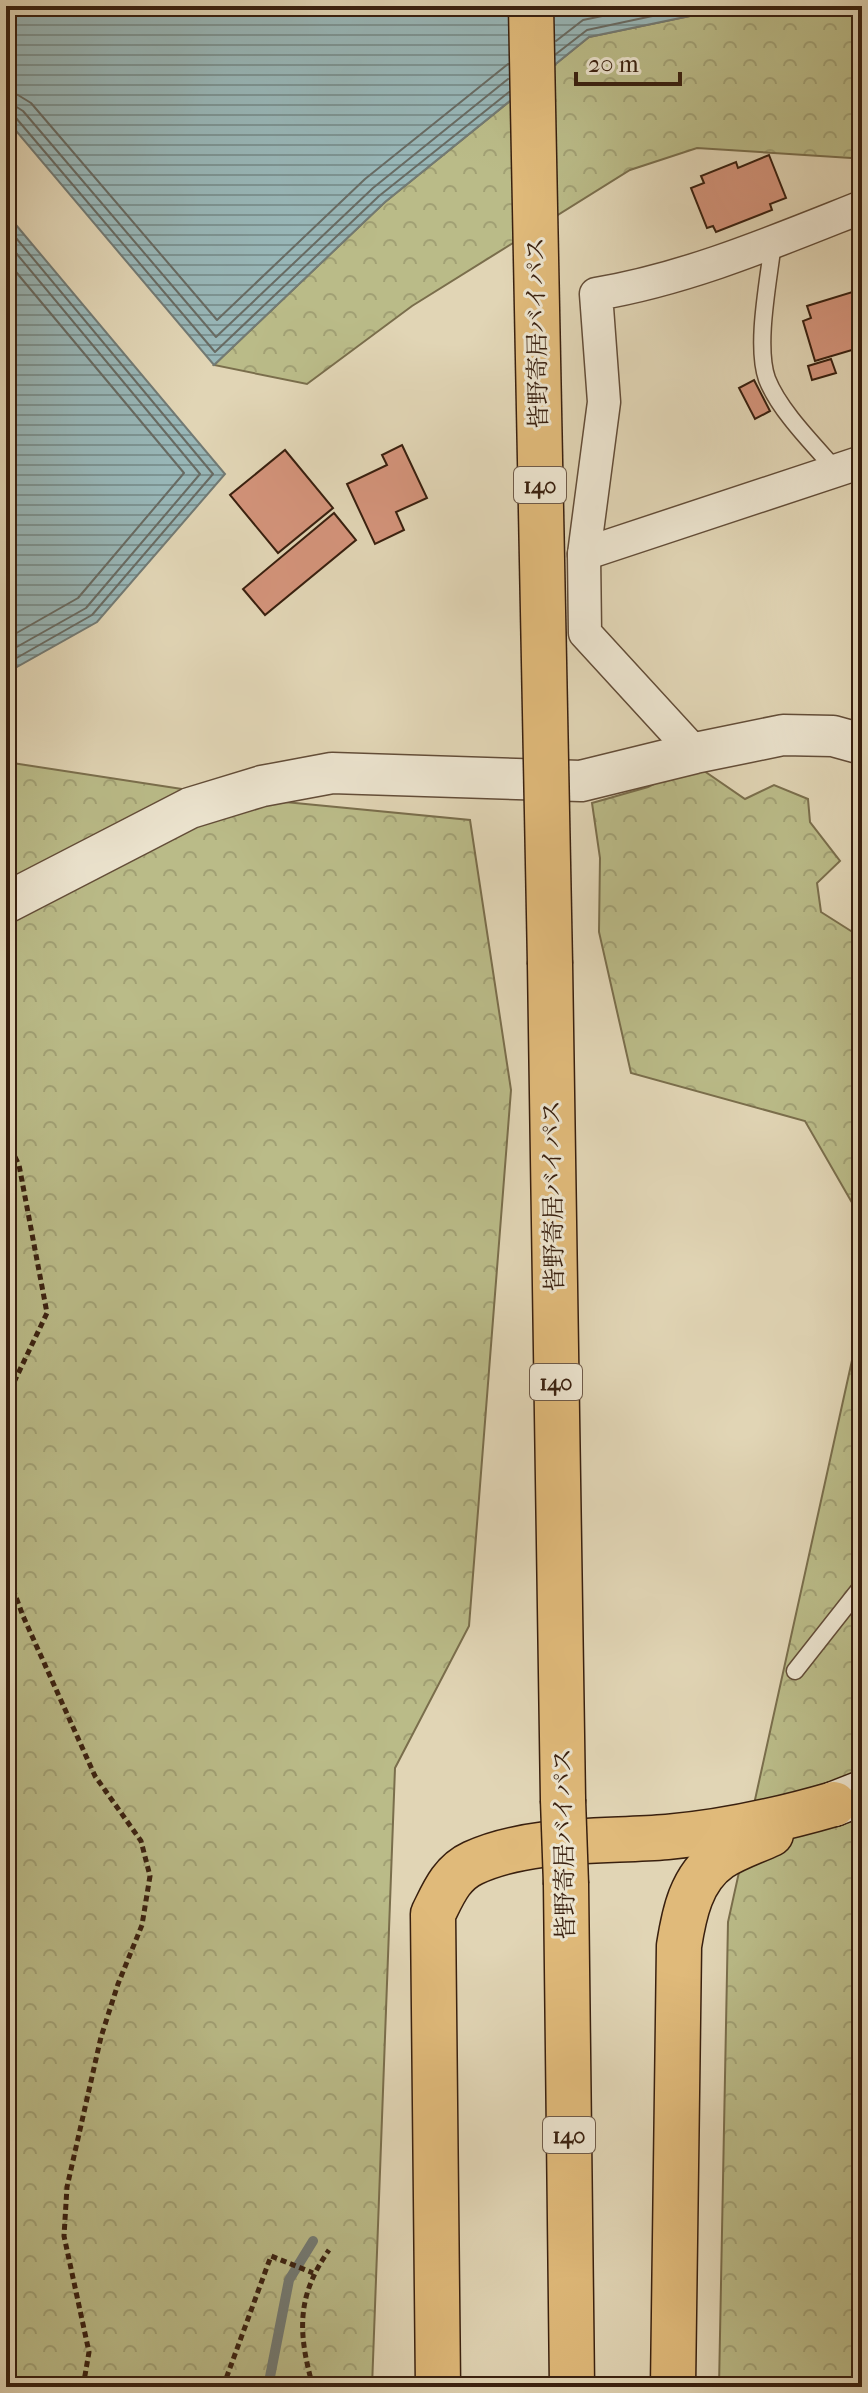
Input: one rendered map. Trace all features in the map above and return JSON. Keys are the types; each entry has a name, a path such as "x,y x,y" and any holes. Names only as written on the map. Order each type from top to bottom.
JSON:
{"highway":[{"name":"皆野寄居バイパス","path":"531,6 566,1884 572,2387"},
{"path":"438,2387 433,1914 451,1879 471,1864 498,1853 529,1847 670,1837 769,1823 848,1799"},
{"path":"673,2387 679,1946 686,1906 695,1887 718,1859 848,1799"}],"street":[{"path":"695,753 585,633 584,554 604,402 596,294 660,280 773,242 862,207"},
{"path":"584,554 848,466"},
{"path":"6,903 190,808 262,786 332,773 581,781 783,735 833,736 862,744"}],"lane":[{"path":"773,242 762,347 766,377 777,398 848,466"},
{"path":"795,1671 862,1586"}],"path":[{"path":"6,1139 19,1165 47,1313 6,1399"},
{"path":"6,1570 23,1616 95,1776 141,1841 150,1876 142,1925 101,2037 67,2187 64,2236 89,2352 83,2387"},
{"path":"313,2387 303,2353 302,2305 313,2273 329,2250"},
{"path":"223,2387 271,2256 313,2273"}],"green space":[{"path":"738,6 862,6 862,153 851,158 697,148 630,170 412,306 307,384 214,365 385,202 589,37"},
{"path":"6,762 234,797 470,820 511,1090 469,1626 395,1768 372,2387 6,2387"},
{"path":"694,764 745,799 774,785 808,799 810,822 840,861 817,883 821,912 862,938 862,1220 805,1121 631,1073 599,932 600,858 592,803 648,787"},
{"path":"862,1315 862,2387 719,2387 728,1922"}],"water":[{"path":"6,6 738,6 589,37 385,202 214,365 6,119"},
{"path":"6,213 225,474 97,622 6,673"}],"building":[{"path":"769,155 786,198 770,204 772,210 716,232 713,226 707,228 691,188 704,183 701,176 736,162 738,168"},
{"path":"862,289 862,347 815,361 803,321 811,318 807,306"},
{"path":"831,359 836,373 812,380 808,366"},
{"path":"754,380 770,411 755,419 739,388"},
{"path":"402,445 427,498 396,512 404,530 375,544 347,484 387,465 382,455"},
{"path":"285,450 333,508 278,553 230,495"},
{"path":"334,513 356,540 265,615 243,589"}],"waterway":[{"path":"268,2387 289,2280 313,2241"}]}
